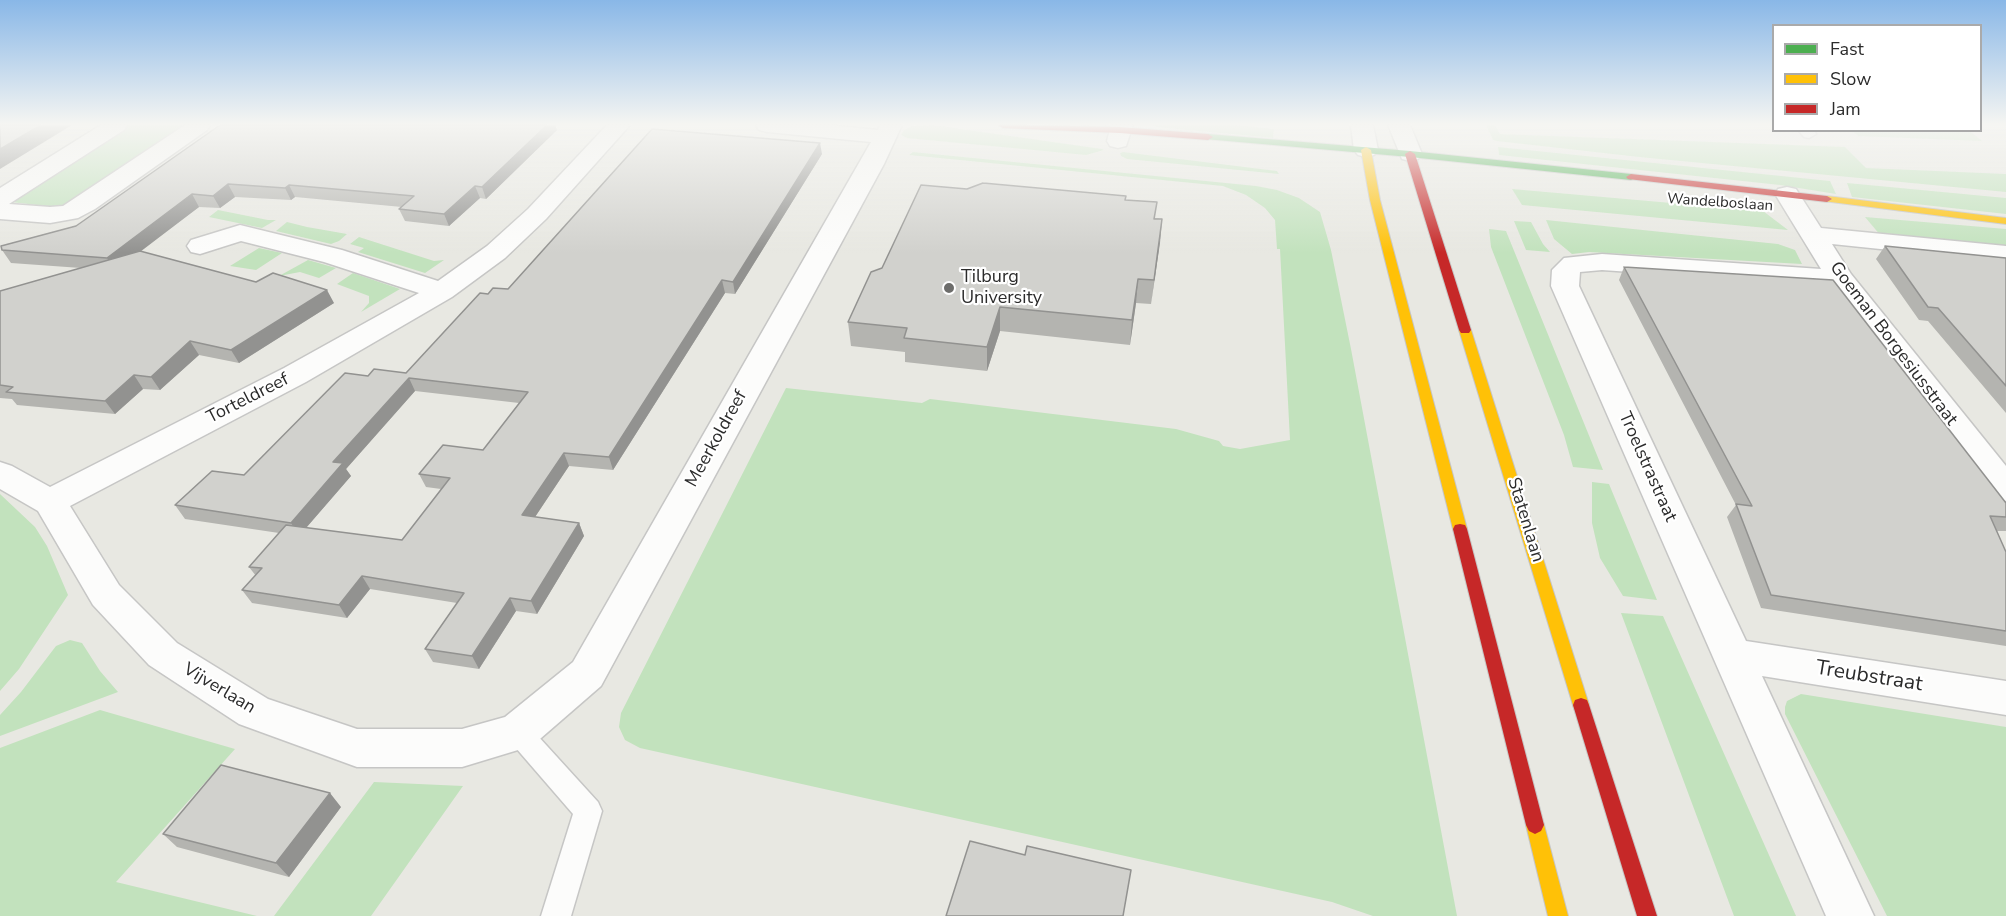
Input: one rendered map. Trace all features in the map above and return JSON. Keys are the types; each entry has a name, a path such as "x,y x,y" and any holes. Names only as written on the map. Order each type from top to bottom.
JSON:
{"street":[{"path":"0,199 49,168"},
{"path":"0,211 50,215 69,213 86,204 138,168"},
{"name":"Torteldreef","path":"50,502 295,375 442,291 496,252 537,214 580,168"},
{"name":"Meerkoldreef","path":"518,732 587,674 870,168"},
{"path":"1366,168 1390,251 1558,916"},
{"name":"Wandelboslaan","path":"1376,168 1394,174 1423,177"},
{"name":"Statenlaan","path":"1418,168 1423,177 1647,916"},
{"name":"Wandelboslaan","path":"1522,168 1792,201 2006,221"},
{"name":"Wandelboslaan","path":"1762,206 1792,201"},
{"name":"Goeman Borgesiusstraat","path":"1792,201 1840,278 2006,489"},
{"path":"200,246 240,233 333,256 442,291"},
{"path":"1815,235 2006,254"},
{"name":"Troelstrastraat","path":"1840,278 1602,262 1573,264 1565,270 1565,286 1850,916"},
{"name":"Vijverlaan","path":"0,474 50,502 106,595 163,654 254,712 357,747 462,747 518,732"},
{"name":"Treubstraat","path":"1732,655 2006,698"}],"lane":[{"path":"518,732 588,811 556,916"}],"green space":[{"path":"59,168 125,168 74,202 54,207 11,202 14,196"},
{"path":"1038,168 1072,168 1256,186 1299,198 1320,212 1331,250 1351,349 1457,916 1373,916 1332,902 640,748 625,740 619,727 621,713 786,388 922,403 930,399 1176,429 1219,441 1223,446 1240,449 1290,440 1280,249 1277,249 1275,220 1265,208 1246,195 1223,186"},
{"path":"1216,168 1251,168 1277,171 1279,174"},
{"path":"1618,168 1701,168 1830,181 1836,194 1780,185"},
{"path":"1752,168 1866,168 2006,174 2006,192"},
{"path":"1847,183 2006,198 2006,214 1852,197"},
{"path":"1512,189 1763,211 1788,230 1522,205"},
{"path":"218,210 276,220 262,228 209,217"},
{"path":"1865,217 2006,229 2006,248 1881,236"},
{"path":"1546,220 1778,244 1795,250 1802,264 1589,252 1572,254 1554,239"},
{"path":"1514,221 1531,222 1550,252 1526,250"},
{"path":"287,222 347,234 331,244 276,231"},
{"path":"1489,229 1506,231 1603,470 1573,467 1564,435 1491,247"},
{"path":"359,237 434,261 444,260 425,273 358,252 364,248 350,244"},
{"path":"259,248 282,253 256,270 230,266"},
{"path":"308,260 336,268 319,278 300,272 279,276"},
{"path":"353,273 400,289 361,312 369,303 369,296 337,284"},
{"path":"1592,482 1609,484 1657,600 1623,596 1600,558 1592,523"},
{"path":"0,494 35,527 47,546 68,595 19,669 0,691"},
{"path":"1621,613 1663,616 1796,916 1734,916"},
{"path":"70,640 82,643 100,671 118,692 0,736 0,715 21,692 56,646"},
{"path":"1801,694 2006,727 2006,916 1887,916 1785,714 1787,701"},
{"path":"100,710 235,749 116,882 257,916 0,916 0,748"},
{"path":"374,782 463,786 371,916 274,916"}],"building":[{"path":"159,168 502,168 482,187 475,186 444,214 399,209 414,196 289,185 285,188 228,184 213,196 192,194 107,258 2,250 1,246 76,226"},
{"path":"617,168 805,168 733,282 722,280 609,457 564,453 522,515 579,523 531,601 510,598 472,656 425,649 464,593 362,576 339,605 242,590 262,568 249,567 286,525 402,540 450,478 419,474 443,445 483,450 528,392 409,378 333,462 343,463 291,523 175,505 212,471 244,475 345,373 368,376 374,369 406,373 480,293 488,294 493,288 508,289"},
{"name":"Tilburg University","path":"983,183 1126,196 1125,200 1157,202 1154,219 1162,219 1154,280 1138,279 1132,320 1000,307 987,347 904,338 907,328 848,322 871,272 882,268 921,185 967,189"},
{"path":"1885,246 2006,258 2006,386 1938,308 1928,307"},
{"path":"140,251 256,282 273,273 327,290 231,350 190,341 151,377 134,375 105,401 6,392 13,387 0,385 0,291"},
{"path":"1624,267 1833,280 2006,503 2006,517 1990,516 2006,552 2006,631 1771,595 1736,504 1752,506"},
{"path":"221,765 330,793 276,863 163,834"},
{"path":"970,841 1025,855 1027,846 1131,870 1123,916 946,916"}],"traffic: fast":[{"path":"1542,168 1631,177"}],"traffic: slow":[{"path":"1369,168 1375,200 1460,529"},
{"path":"1827,199 2006,221"},
{"path":"1465,330 1581,705"},
{"path":"1535,825 1558,916"}],"traffic: jam":[{"path":"1414,168 1465,330"},
{"path":"1631,177 1827,199"},
{"path":"1460,529 1535,825"},
{"path":"1581,705 1647,916"}],"place":[{"name":"Tilburg University","path":"949,288"}]}
